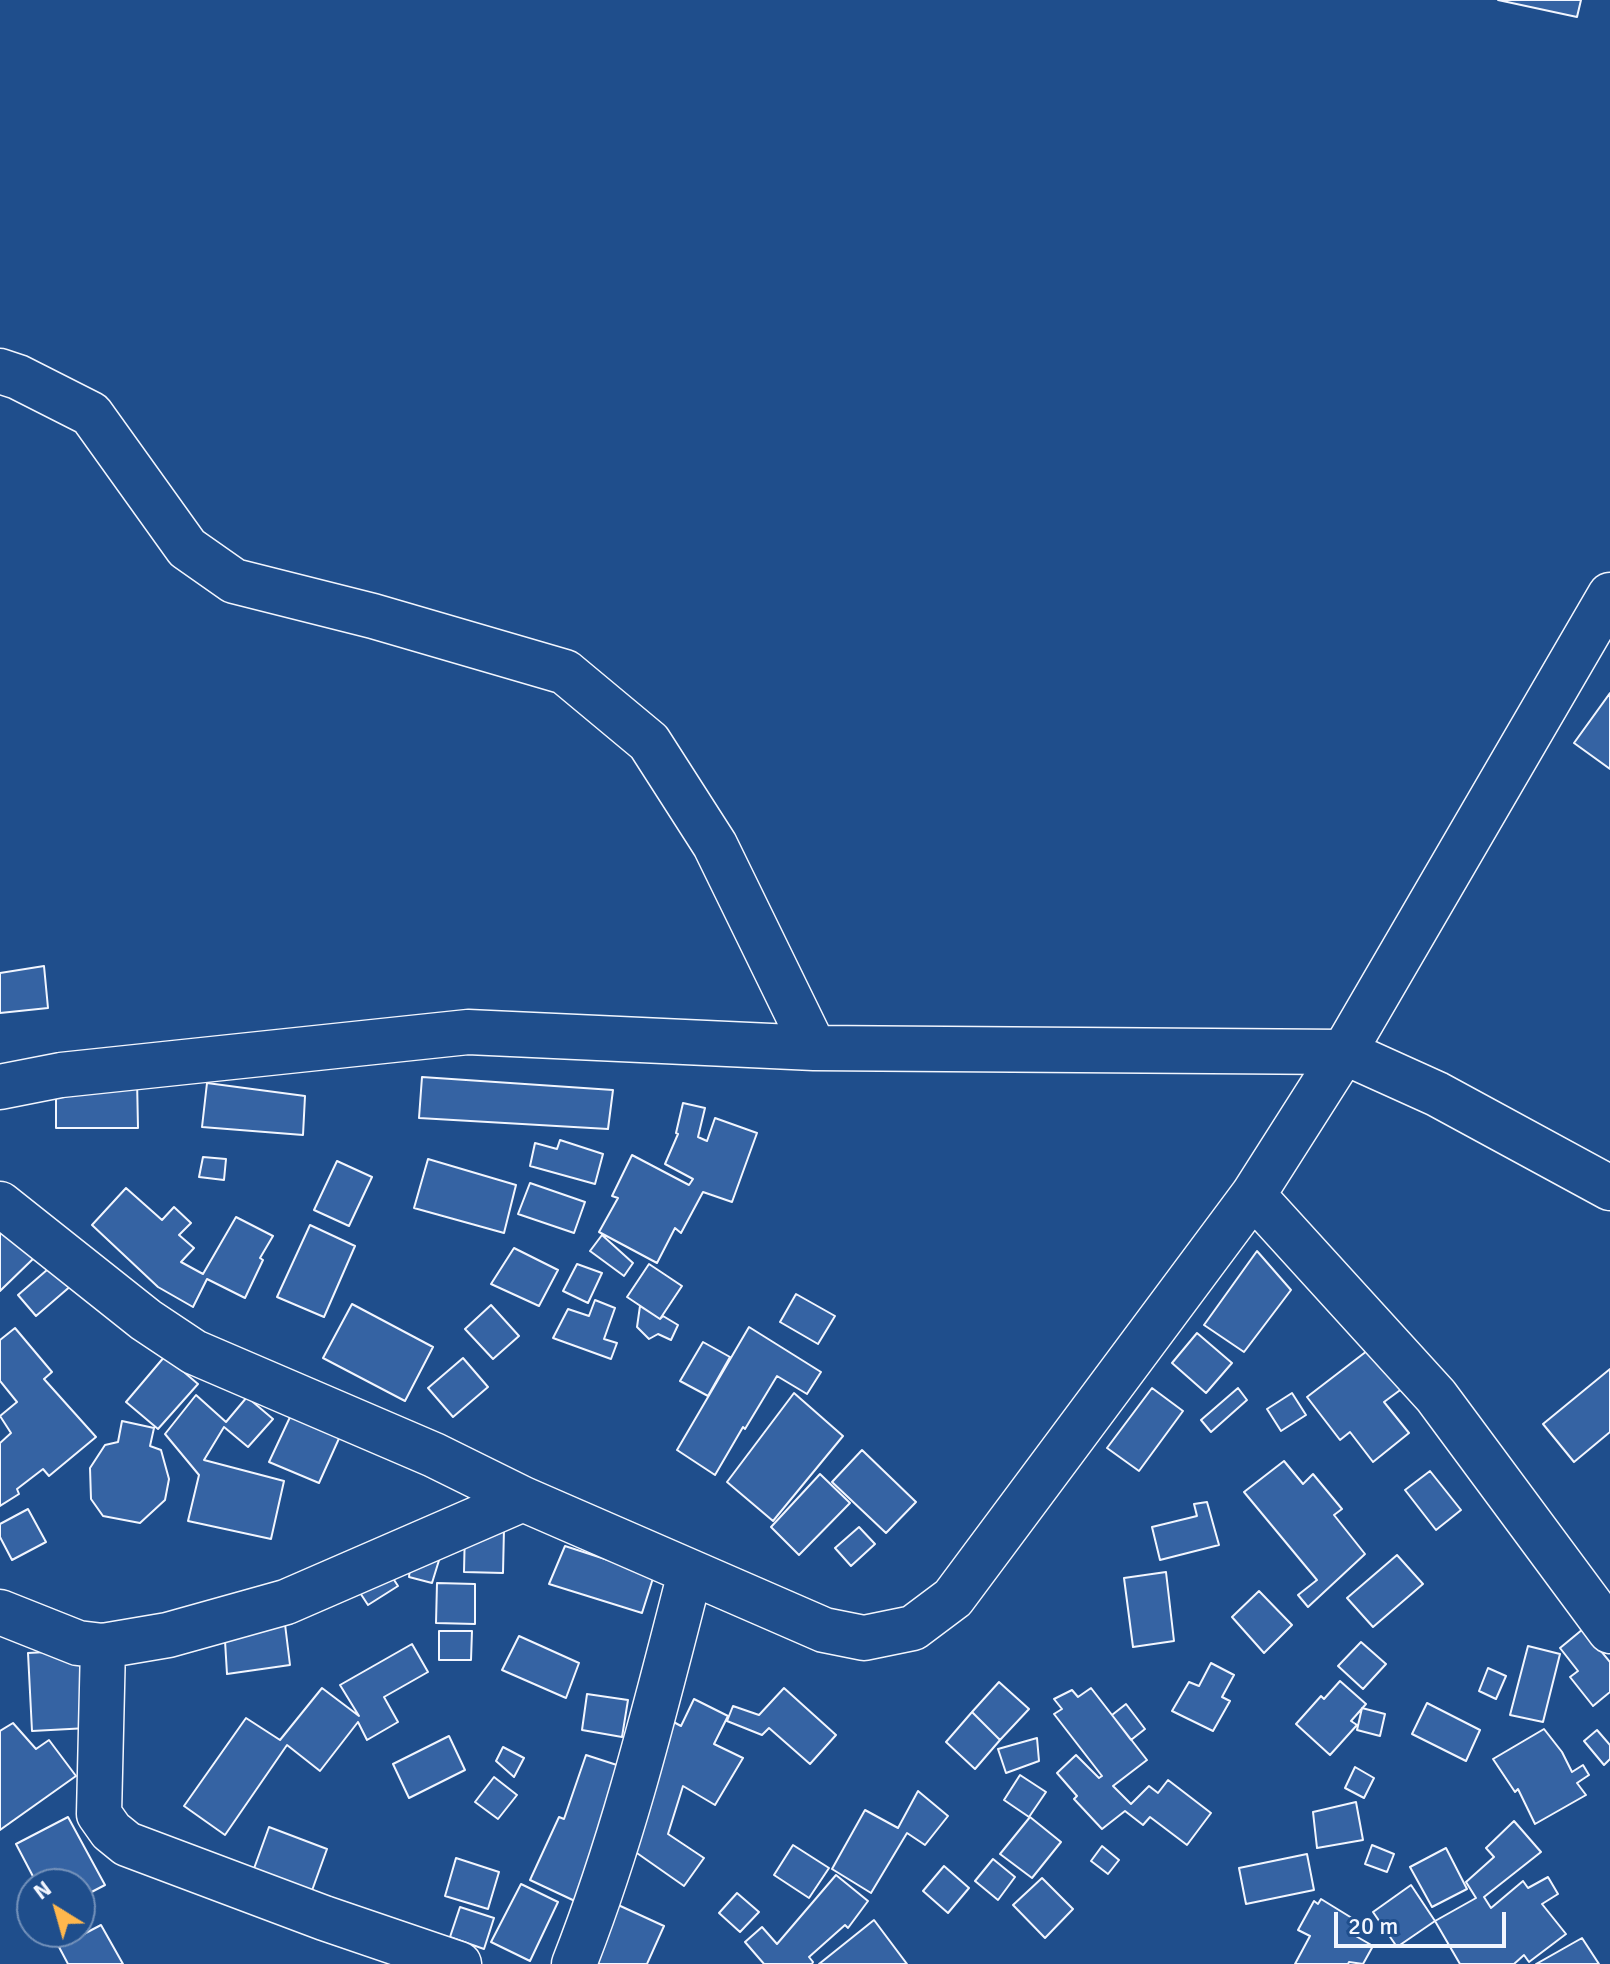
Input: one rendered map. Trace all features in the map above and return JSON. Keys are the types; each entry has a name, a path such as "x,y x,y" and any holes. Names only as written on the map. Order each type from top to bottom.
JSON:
{"street":[{"path":"0,371 91,414 187,548 234,581 373,616 565,672 649,742 715,845 814,1048"},
{"path":"0,1204 146,1320 194,1352 434,1455 523,1499 824,1630 864,1638 913,1628 953,1598 1253,1195 1344,1052 1610,595"},
{"path":"0,1087 61,1075 468,1032 814,1048 1344,1052 1437,1094 1610,1188"},
{"path":"1253,1195 1436,1396 1610,1631"},
{"path":"0,1612 78,1643 103,1646 168,1635 286,1602 523,1499"},
{"path":"574,1964 602,1893 647,1741 690,1573"},
{"path":"103,1646 99,1814 111,1831 127,1844 324,1918 459,1964"}],"building":[{"path":"1498,0 1581,0 1577,17"},
{"path":"1610,693 1610,769 1574,743"},
{"path":"44,966 48,1008 0,1013 0,973"},
{"path":"422,1077 613,1090 608,1129 419,1118"},
{"path":"137,1079 138,1128 56,1128 56,1081"},
{"path":"207,1083 305,1096 303,1135 202,1127"},
{"path":"683,1103 705,1108 698,1137 707,1141 715,1118 757,1133 732,1202 703,1192 681,1233 675,1228 657,1263 599,1232 618,1198 612,1196 632,1155 689,1185 693,1179 665,1164 678,1134"},
{"path":"560,1140 603,1154 595,1184 530,1166 535,1143 557,1149"},
{"path":"203,1157 226,1159 224,1180 199,1177"},
{"path":"428,1159 516,1185 504,1233 414,1208"},
{"path":"337,1161 372,1177 349,1226 314,1210"},
{"path":"530,1183 585,1202 574,1233 518,1214"},
{"path":"126,1188 162,1220 174,1207 191,1223 179,1235 194,1248 181,1262 203,1274 236,1217 273,1236 260,1258 263,1260 245,1298 207,1279 193,1307 158,1287 92,1225"},
{"path":"0,1216 36,1256 0,1291"},
{"path":"310,1225 355,1246 324,1317 277,1297"},
{"path":"602,1235 633,1263 624,1276 590,1251"},
{"path":"514,1248 558,1270 539,1306 491,1284"},
{"path":"1257,1251 1291,1290 1244,1352 1204,1325"},
{"path":"62,1257 80,1278 36,1316 18,1295"},
{"path":"577,1264 602,1273 588,1303 563,1291"},
{"path":"649,1264 682,1286 660,1319 627,1297"},
{"path":"796,1294 835,1316 818,1344 780,1322"},
{"path":"595,1300 615,1308 604,1339 617,1343 611,1359 553,1338 568,1309 589,1316"},
{"path":"352,1304 433,1347 405,1401 323,1358"},
{"path":"491,1305 519,1336 493,1359 465,1329"},
{"path":"640,1306 660,1319 663,1316 678,1325 671,1340 658,1334 649,1339 637,1327"},
{"path":"749,1327 821,1372 807,1394 777,1376 715,1475 677,1450"},
{"path":"15,1328 52,1372 44,1379 96,1437 49,1476 43,1469 17,1489 19,1494 0,1506 0,1443 11,1433 0,1416 17,1402 0,1381 0,1340"},
{"path":"1197,1333 1232,1363 1206,1393 1172,1363"},
{"path":"703,1342 730,1357 708,1396 680,1381"},
{"path":"1376,1344 1407,1385 1384,1402 1409,1433 1373,1462 1350,1432 1340,1440 1307,1397"},
{"path":"165,1356 198,1384 158,1429 126,1402"},
{"path":"463,1358 488,1387 453,1417 428,1388"},
{"path":"1610,1369 1610,1432 1574,1462 1543,1424"},
{"path":"1152,1388 1183,1411 1139,1471 1107,1448"},
{"path":"1238,1388 1247,1400 1211,1432 1201,1420"},
{"path":"794,1393 843,1436 773,1521 727,1482"},
{"path":"1292,1393 1306,1415 1281,1431 1267,1409"},
{"path":"196,1395 226,1422 247,1397 273,1419 248,1447 224,1427 204,1460 284,1481 271,1539 188,1521 199,1475 165,1434"},
{"path":"291,1415 341,1434 319,1483 269,1462"},
{"path":"122,1421 154,1428 150,1446 161,1450 169,1479 165,1500 140,1523 103,1516 91,1499 90,1468 105,1445 118,1442"},
{"path":"862,1450 916,1502 886,1533 832,1482"},
{"path":"1284,1461 1303,1484 1313,1474 1342,1509 1334,1515 1365,1554 1308,1607 1298,1595 1317,1580 1244,1492"},
{"path":"1430,1471 1461,1510 1436,1530 1405,1490"},
{"path":"820,1474 850,1503 799,1555 771,1527"},
{"path":"1207,1502 1219,1545 1160,1560 1152,1527 1197,1516 1194,1504"},
{"path":"28,1509 46,1542 12,1560 0,1537 0,1524"},
{"path":"465,1527 504,1528 503,1573 464,1572"},
{"path":"859,1527 875,1544 851,1566 835,1548"},
{"path":"565,1546 654,1575 642,1613 549,1584"},
{"path":"412,1548 440,1557 432,1583 409,1577"},
{"path":"1397,1555 1423,1584 1373,1627 1347,1598"},
{"path":"383,1563 398,1586 368,1605 353,1582"},
{"path":"1166,1572 1174,1641 1133,1647 1124,1578"},
{"path":"437,1583 475,1584 475,1624 436,1623"},
{"path":"1259,1591 1292,1625 1264,1653 1232,1617"},
{"path":"284,1616 290,1665 227,1674 224,1624"},
{"path":"1583,1629 1610,1662 1610,1692 1593,1706 1570,1677 1578,1671 1560,1648"},
{"path":"439,1631 472,1631 471,1660 439,1660"},
{"path":"519,1636 579,1663 566,1698 502,1670"},
{"path":"1361,1642 1386,1664 1363,1689 1338,1666"},
{"path":"412,1644 428,1672 384,1697 398,1722 367,1740 358,1722 320,1771 287,1745 225,1835 184,1806 246,1718 280,1740 322,1688 359,1716 340,1685"},
{"path":"1528,1646 1560,1654 1543,1722 1510,1715"},
{"path":"83,1650 88,1728 32,1731 28,1653"},
{"path":"1211,1663 1234,1675 1222,1697 1230,1701 1213,1731 1172,1711 1189,1682 1199,1686"},
{"path":"1488,1668 1506,1676 1496,1699 1479,1691"},
{"path":"1340,1681 1366,1704 1351,1721 1357,1725 1330,1755 1296,1724 1321,1696 1324,1699"},
{"path":"999,1682 1029,1709 1000,1740 972,1712"},
{"path":"784,1688 836,1735 810,1764 769,1728 762,1735 727,1721 733,1706 759,1715"},
{"path":"1091,1688 1147,1760 1113,1786 1131,1804 1149,1786 1158,1793 1168,1780 1211,1813 1187,1845 1150,1817 1143,1825 1125,1811 1102,1829 1074,1799 1077,1796 1057,1773 1076,1755 1099,1778 1102,1776 1054,1714 1062,1709 1054,1699 1072,1690 1078,1697"},
{"path":"587,1694 628,1700 622,1737 582,1730"},
{"path":"694,1699 728,1716 714,1744 743,1758 715,1805 683,1786 668,1834 704,1858 684,1886 634,1851 668,1719 681,1726"},
{"path":"1427,1703 1480,1730 1466,1761 1412,1734"},
{"path":"1126,1704 1145,1729 1131,1740 1112,1715"},
{"path":"1362,1708 1385,1714 1380,1736 1357,1730"},
{"path":"972,1712 1000,1740 975,1769 946,1742"},
{"path":"13,1723 36,1749 49,1740 76,1776 0,1830 0,1731"},
{"path":"1544,1729 1562,1752 1572,1772 1583,1765 1589,1775 1577,1783 1586,1795 1535,1824 1518,1789 1515,1792 1493,1759"},
{"path":"1597,1730 1610,1745 1610,1759 1604,1765 1584,1741"},
{"path":"449,1736 465,1770 409,1798 393,1764"},
{"path":"1037,1738 1039,1761 1006,1773 998,1749"},
{"path":"503,1747 524,1758 514,1777 496,1761"},
{"path":"586,1755 620,1766 577,1902 530,1880 559,1817 564,1819"},
{"path":"1355,1767 1374,1778 1364,1798 1345,1788"},
{"path":"1020,1775 1046,1792 1029,1817 1004,1800"},
{"path":"494,1777 517,1795 498,1819 475,1802"},
{"path":"918,1791 948,1816 925,1845 907,1833 871,1893 832,1869 865,1810 898,1828"},
{"path":"1356,1802 1363,1840 1317,1848 1313,1812"},
{"path":"68,1817 96,1868 29,1868 16,1844"},
{"path":"1030,1817 1061,1842 1032,1878 1000,1854"},
{"path":"1514,1821 1541,1852 1484,1897 1491,1908 1523,1881 1528,1888 1548,1877 1558,1894 1542,1904 1566,1934 1529,1962 1524,1955 1514,1964 1460,1964 1435,1921 1476,1898 1466,1882 1494,1857 1486,1848"},
{"path":"269,1827 327,1849 310,1896 252,1874"},
{"path":"793,1845 829,1868 809,1898 774,1875"},
{"path":"1372,1845 1394,1854 1387,1872 1365,1864"},
{"path":"1102,1846 1119,1860 1108,1874 1091,1861"},
{"path":"1446,1848 1467,1889 1432,1907 1410,1867"},
{"path":"1307,1854 1314,1890 1246,1904 1239,1868"},
{"path":"456,1858 499,1872 488,1909 445,1896"},
{"path":"993,1859 1015,1877 998,1900 975,1881"},
{"path":"944,1866 969,1888 948,1913 923,1891"},
{"path":"96,1868 105,1885 96,1890"},
{"path":"836,1875 868,1901 848,1928 845,1925 809,1957 812,1964 764,1964 745,1942 762,1927 777,1944"},
{"path":"1042,1878 1073,1909 1045,1938 1013,1905"},
{"path":"521,1884 558,1902 530,1961 491,1942"},
{"path":"1411,1885 1435,1921 1397,1947 1373,1912"},
{"path":"737,1893 759,1912 740,1932 719,1913"},
{"path":"1321,1899 1360,1923 1354,1935 1373,1946 1363,1964 1295,1964 1310,1936 1298,1930 1314,1901 1318,1904"},
{"path":"616,1904 664,1926 647,1964 589,1964"},
{"path":"460,1907 494,1918 484,1949 450,1937"},
{"path":"874,1920 907,1964 819,1964"},
{"path":"101,1925 123,1964 68,1964 60,1948 96,1948 96,1928"},
{"path":"1582,1938 1599,1964 1536,1964"}]}
